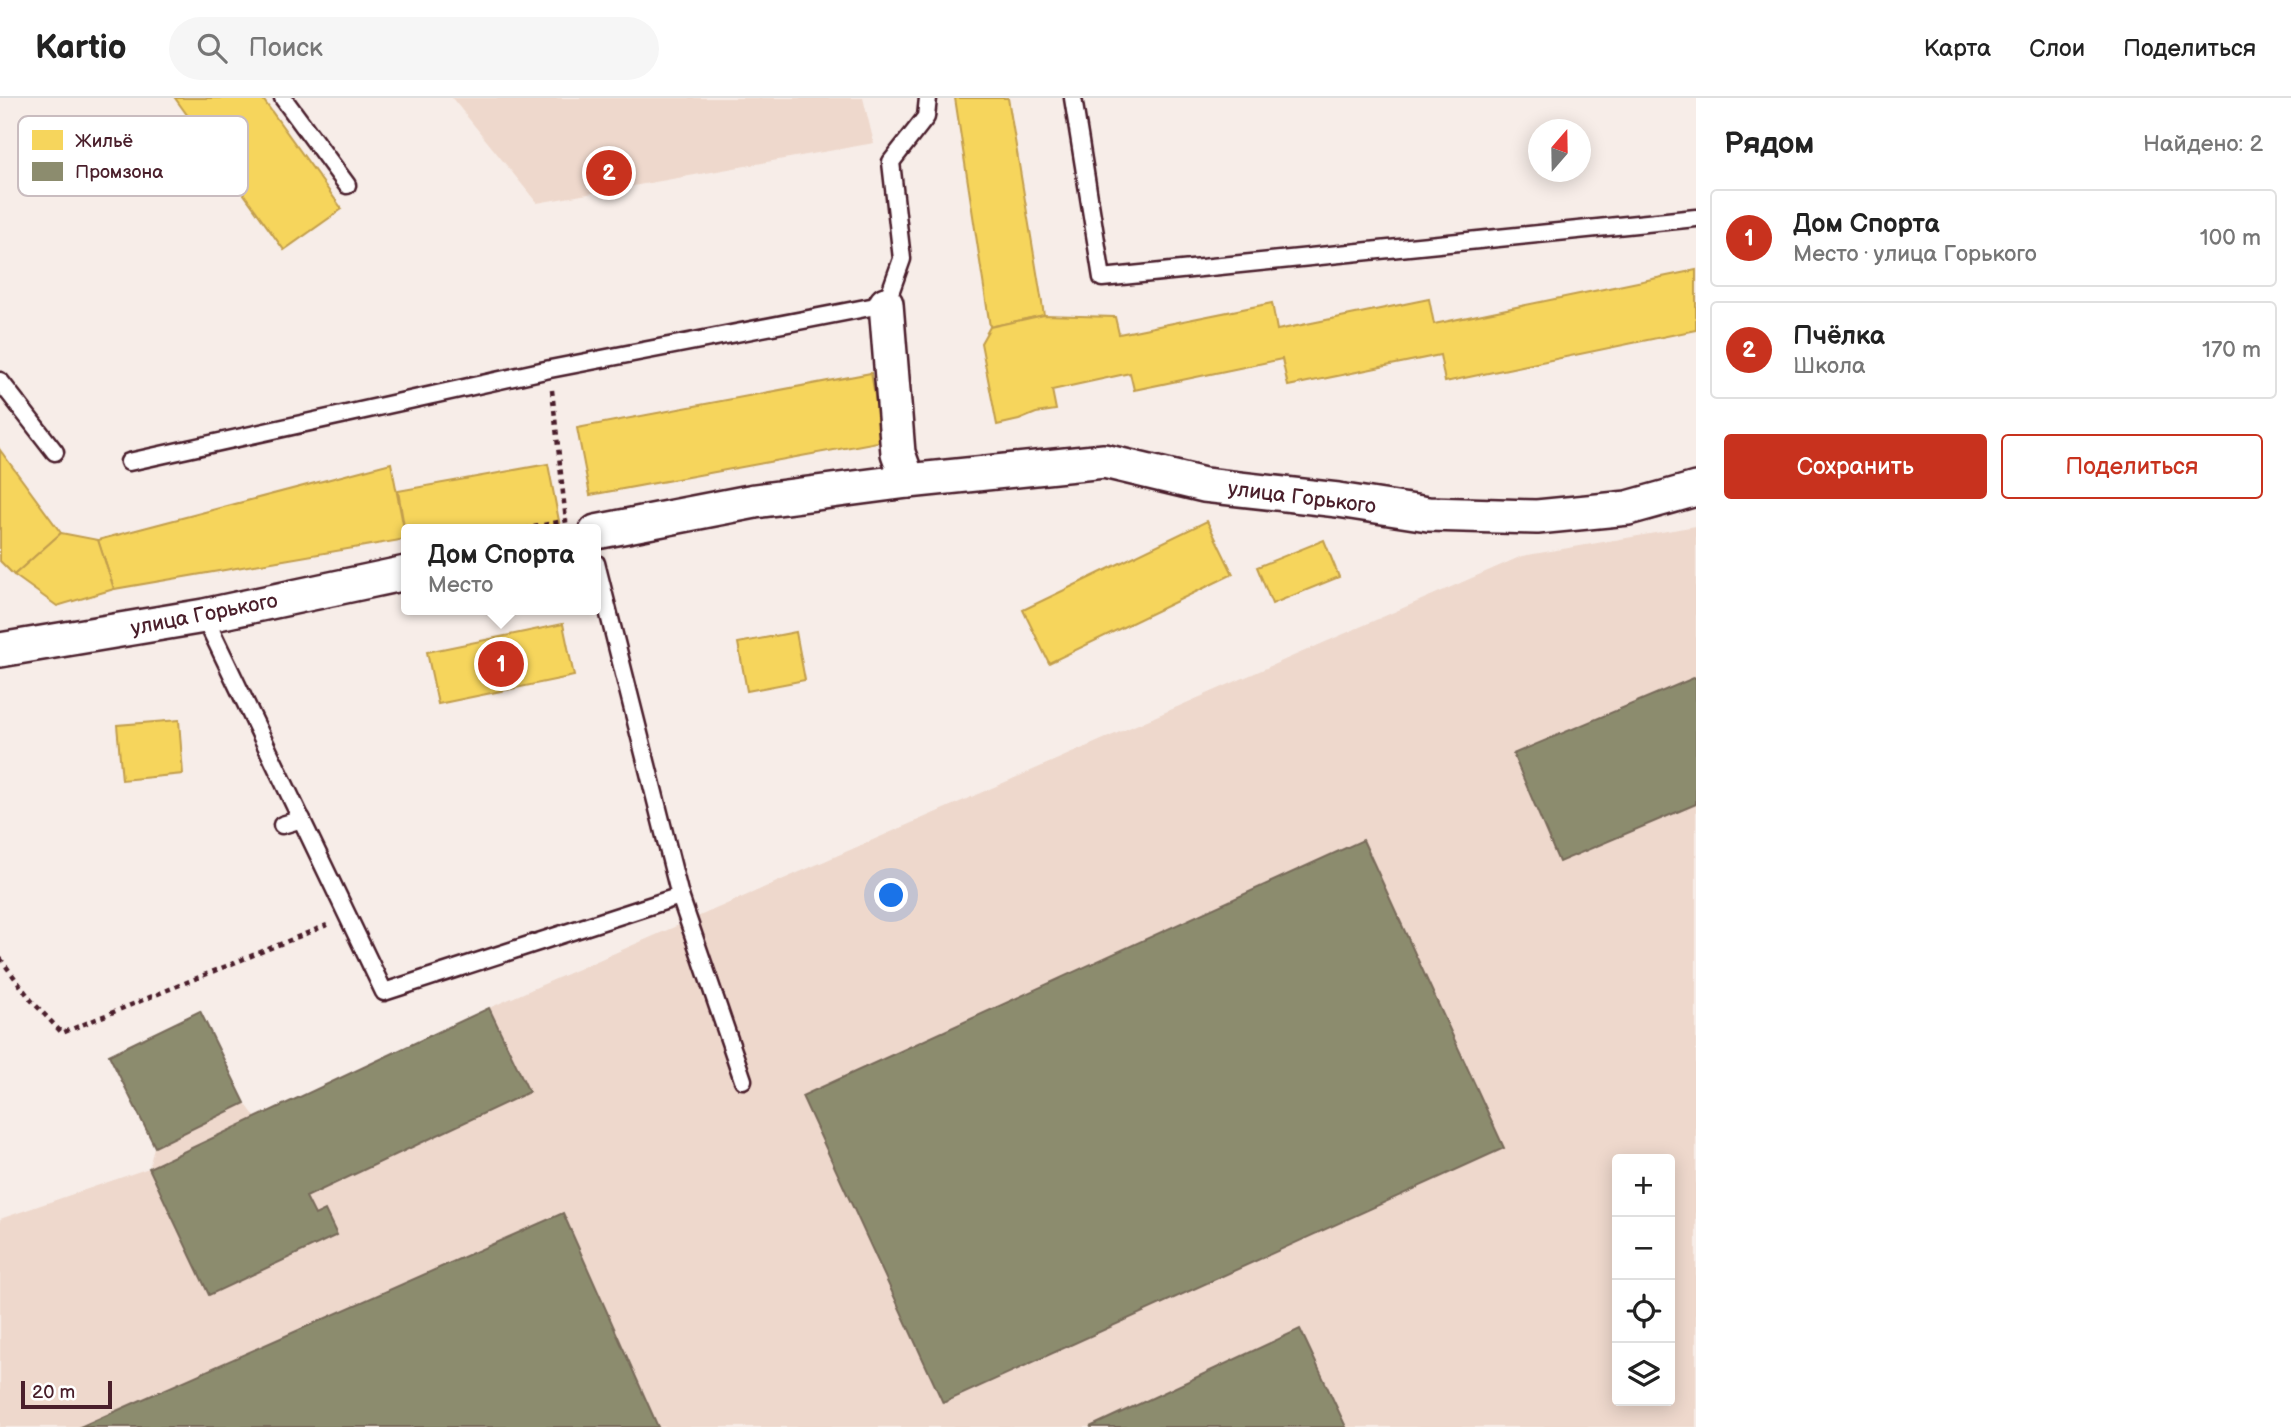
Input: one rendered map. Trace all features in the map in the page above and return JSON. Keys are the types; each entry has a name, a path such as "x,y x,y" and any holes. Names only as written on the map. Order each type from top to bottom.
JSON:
{"street":[{"path":"886,304 898,453 908,481"},
{"name":"улица Горького","path":"595,524 908,481 1104,461 1204,485 1338,500 1428,514 1537,517 1628,508 1696,489"},
{"name":"улица Горького","path":"0,650 204,616 401,574"}],"lane":[{"path":"283,98 347,185"},
{"path":"129,462 550,369 886,304 902,259 891,162 926,117 928,98"},
{"path":"1073,98 1102,278 1696,218"},
{"path":"0,382 55,452"},
{"path":"601,583 680,896 743,1080"},
{"path":"204,616 384,992 680,896"},
{"path":"282,825 302,819"}],"path":[{"path":"550,369 581,524"},
{"path":"0,958 31,1000 62,1033 348,916"}],"shaded area":[{"path":"452,98 863,98 874,143 537,203"},
{"path":"1696,526 1696,1427 0,1427 0,1219 149,1168 154,1147 109,1055 200,1011 245,1103 256,1118 489,1008 1522,556"}],"building: Жильё":[{"path":"175,98 262,98 342,209 284,250 245,196 248,196 248,116 188,116"},
{"path":"955,98 1008,98 1044,315 990,327"},
{"path":"1696,270 1696,330 1445,382 1440,355 1288,386 1282,359 1134,390 1130,373 1052,390 1056,410 997,425 981,343 990,327 1044,315 1115,317 1119,334 1272,303 1277,330 1429,299 1434,324"},
{"path":"871,373 883,441 590,495 577,428"},
{"path":"0,450 61,533 14,575 0,561"},
{"path":"391,463 403,524 401,540 114,589 98,540"},
{"path":"548,464 560,524 404,524 398,491"},
{"path":"1207,521 1233,574 1049,663 1023,610"},
{"path":"61,533 98,540 114,589 57,606 14,575"},
{"path":"1324,540 1339,577 1272,604 1257,567"},
{"path":"563,624 574,676 438,704 427,652"},
{"path":"796,632 805,680 747,691 738,643"},
{"path":"179,720 183,774 122,780 117,725"}],"building: Промзона":[{"path":"1696,677 1696,804 1559,862 1513,754"},
{"path":"1363,840 1504,1148 943,1403 802,1096"},
{"path":"489,1008 529,1092 306,1197 315,1215 325,1210 337,1235 209,1295 149,1168"},
{"path":"200,1011 245,1103 155,1147 109,1055"},
{"path":"563,1213 658,1427 80,1427"},
{"path":"1300,1329 1346,1427 1090,1427"}],"place":[{"name":"Пчёлка","path":"609,173"},
{"name":"Дом Спорта","path":"501,664"}]}
